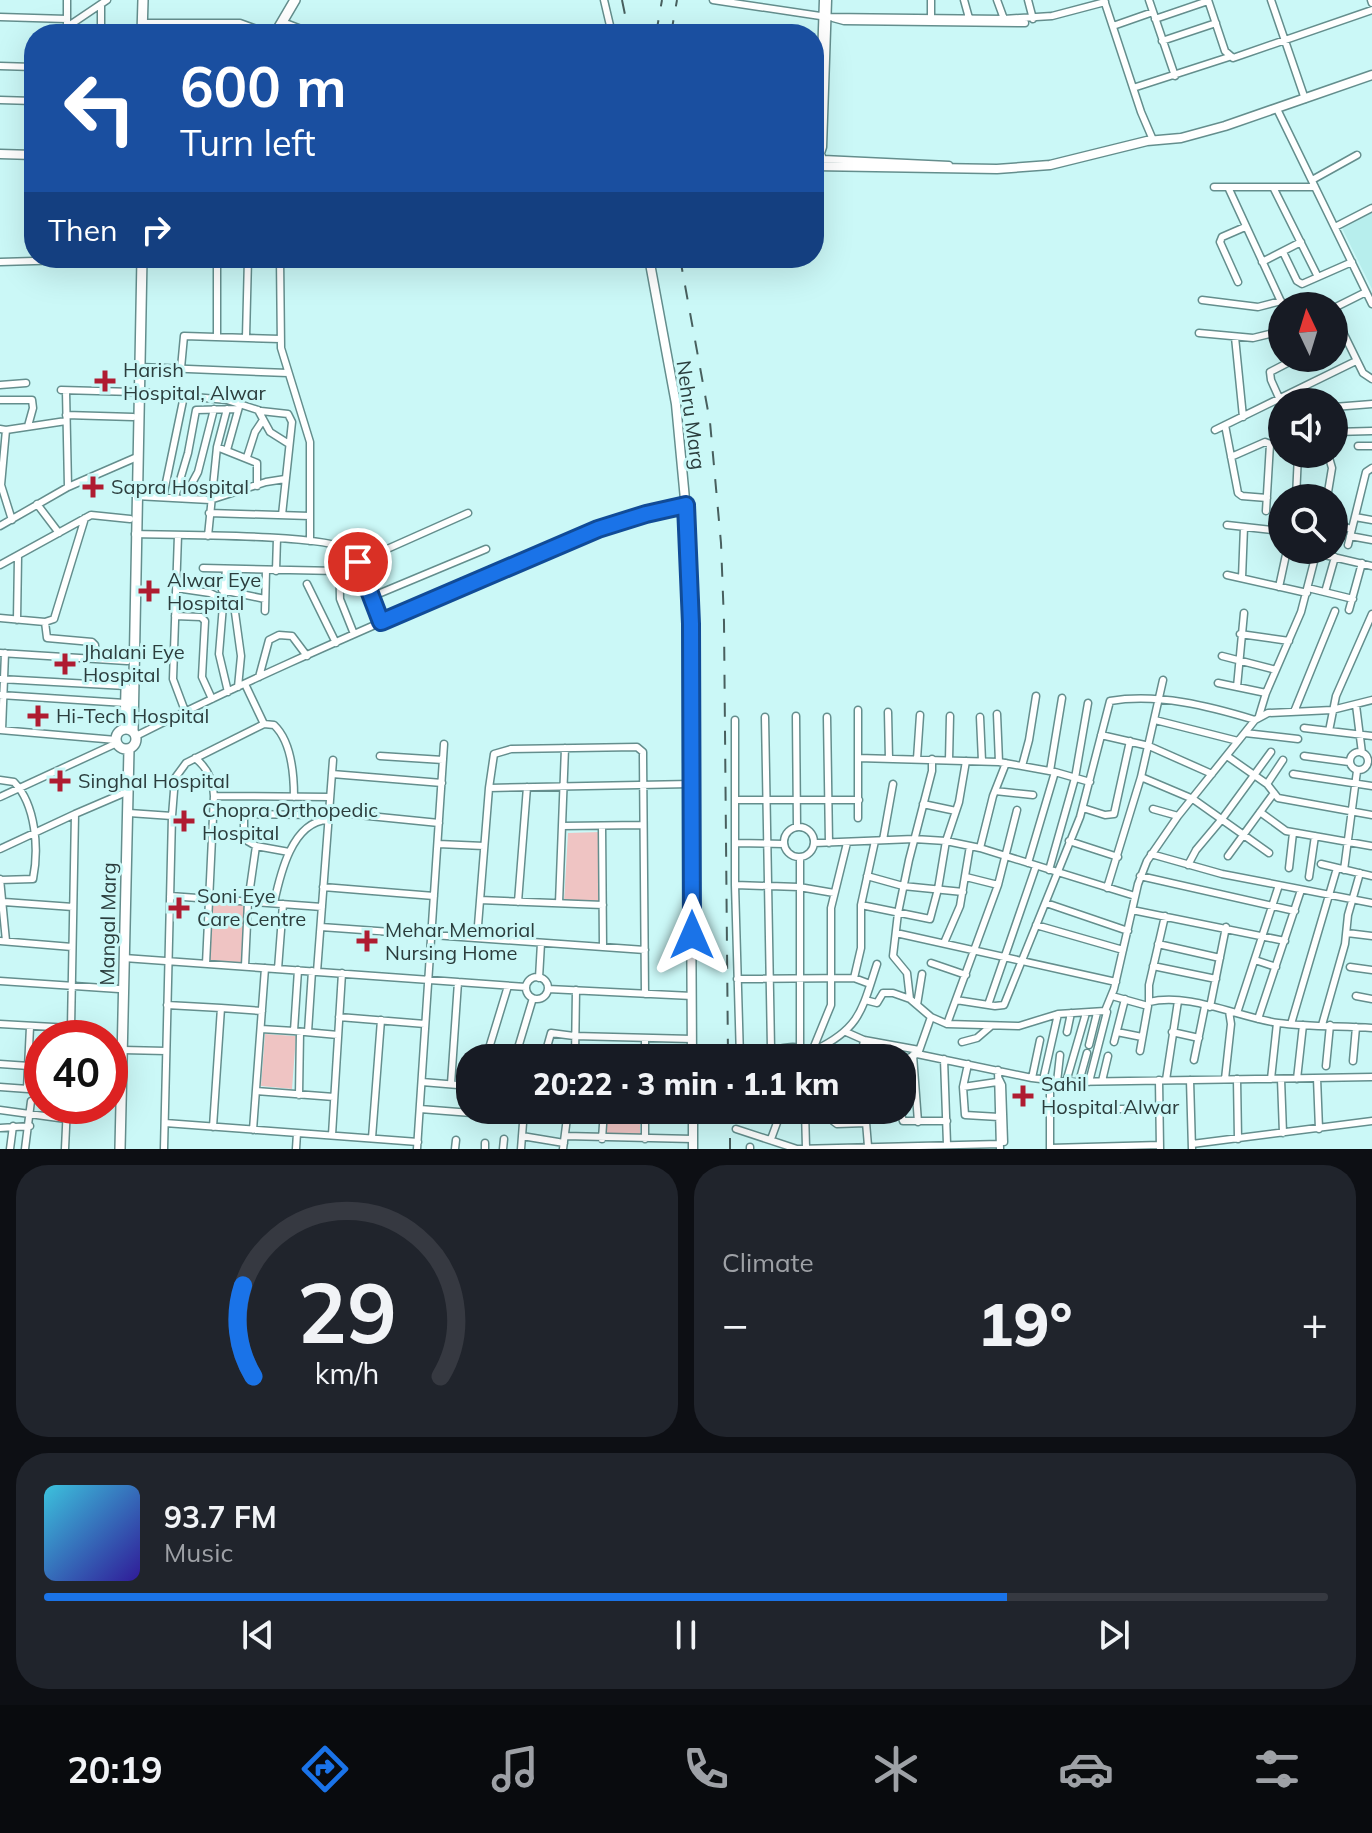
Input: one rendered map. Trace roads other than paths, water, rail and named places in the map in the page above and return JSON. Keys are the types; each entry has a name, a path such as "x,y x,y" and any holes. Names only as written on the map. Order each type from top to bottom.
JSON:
{"main road":[{"path":"146,0 147,24"},
{"path":"279,24 295,0"},
{"path":"288,24 302,0"},
{"path":"131,732 136,496 133,417 139,367 139,268"},
{"path":"131,732 119,733 122,745 135,743 125,703 139,268"},
{"name":"Mangal Marg","path":"121,1020 122,745"},
{"name":"Mangal Marg","path":"120,1020 129,813 122,745"},
{"name":"Mangal Marg","path":"114,1124 115,1148"},
{"name":"Mangal Marg","path":"115,1148 116,1124"}],"street":[{"path":"67,0 67,24"},
{"path":"604,0 610,24"},
{"path":"716,0 844,21 1055,20 1097,4"},
{"path":"783,11 787,0"},
{"path":"824,56 826,0"},
{"path":"931,0 931,17"},
{"path":"964,0 969,18"},
{"path":"997,0 1004,22"},
{"path":"1028,0 1033,19"},
{"path":"1149,0 1175,76"},
{"path":"1113,26 1208,0 1229,57"},
{"path":"1283,0 1272,2 1305,99"},
{"path":"827,17 969,18 1004,22 1033,19 1104,1 1153,140"},
{"path":"75,24 105,2"},
{"path":"102,24 105,2"},
{"path":"1133,88 1229,57 1241,56 1372,10"},
{"path":"0,17 67,19"},
{"path":"1162,41 1216,23"},
{"path":"196,24 245,24"},
{"path":"0,66 24,67"},
{"path":"824,166 972,169 1050,165 1153,140 1181,138 1277,109 1372,75"},
{"path":"0,100 24,101"},
{"path":"1277,109 1372,304"},
{"path":"0,154 24,155"},
{"path":"1214,187 1274,189 1314,184 1357,155"},
{"path":"824,159 925,163 972,169"},
{"path":"1228,187 1276,292"},
{"path":"1274,189 1318,277"},
{"path":"1335,227 1372,208"},
{"path":"1238,282 1220,239 1245,227"},
{"path":"1262,262 1301,242"},
{"path":"1283,252 1299,283 1352,262"},
{"path":"0,262 24,261"},
{"path":"217,268 217,336"},
{"path":"246,337 248,268"},
{"path":"280,268 280,339 310,442 310,541"},
{"name":"Nehru Marg","path":"651,268 674,390 686,505 691,612 692,1044"},
{"path":"1348,303 1366,292"},
{"path":"1202,300 1268,306"},
{"path":"1199,333 1235,337 1268,336"},
{"path":"181,368 184,336 280,339"},
{"path":"1235,337 1243,417"},
{"path":"1348,344 1365,376 1372,379"},
{"path":"1303,388 1356,361"},
{"path":"139,367 288,373"},
{"path":"0,385 26,383"},
{"path":"68,487 63,391 184,396 284,413 291,417 282,515"},
{"path":"163,497 184,396"},
{"path":"0,400 32,400 28,426"},
{"path":"1348,406 1372,404"},
{"path":"175,497 196,410 239,406"},
{"path":"227,450 239,406"},
{"path":"1215,430 1268,406"},
{"path":"184,498 198,472 214,409"},
{"path":"208,536 217,447 227,409"},
{"path":"258,410 270,432 289,444"},
{"path":"12,520 0,485 3,429 66,418 133,417"},
{"path":"247,457 255,432 263,420"},
{"path":"1225,425 1240,495 1267,498"},
{"path":"1348,432 1372,431"},
{"path":"1231,457 1269,443 1266,511"},
{"path":"1358,446 1372,446"},
{"path":"217,447 247,457 259,466 257,486"},
{"path":"0,526 68,487 134,458"},
{"path":"1348,545 1366,470 1372,468"},
{"path":"136,496 210,500 285,479"},
{"path":"1361,492 1372,494"},
{"path":"37,504 59,533"},
{"path":"131,732 598,529 686,505"},
{"path":"209,513 310,516"},
{"path":"358,562 468,513"},
{"path":"0,565 85,518 97,514 130,519"},
{"path":"1355,517 1372,520"},
{"path":"0,618 45,622 54,619 85,518"},
{"path":"1227,525 1268,530"},
{"path":"1242,578 1244,527"},
{"path":"1348,532 1372,540"},
{"path":"135,534 277,538 339,545 358,562 381,622"},
{"path":"178,535 173,679 185,711"},
{"path":"276,571 277,538"},
{"path":"339,545 340,599 354,634"},
{"path":"371,597 486,549"},
{"path":"17,620 18,557"},
{"path":"1348,560 1372,566"},
{"path":"1349,610 1362,563"},
{"path":"1279,587 1284,564"},
{"path":"1089,1082 1140,876 1151,854 1178,816 1257,718 1308,591 1314,564"},
{"path":"1325,592 1333,564"},
{"path":"203,568 338,571"},
{"path":"226,569 219,654 228,692"},
{"path":"265,611 266,570"},
{"path":"1227,575 1353,599"},
{"path":"307,584 336,643"},
{"path":"176,588 265,599"},
{"path":"222,594 236,609 242,685 264,724"},
{"path":"1294,712 1335,611"},
{"path":"1237,687 1244,613"},
{"path":"1329,731 1332,710 1372,614"},
{"path":"175,616 201,617 205,621 202,677 212,699"},
{"path":"45,622 47,638 92,642 95,645 95,659"},
{"path":"1240,634 1289,641"},
{"path":"259,678 269,640 279,635 292,636 307,656"},
{"path":"122,745 1,730 2,653 127,661"},
{"path":"1222,656 1276,670"},
{"path":"2,679 126,686"},
{"path":"1107,888 1138,790 1163,680"},
{"path":"1218,683 1266,693"},
{"path":"2,695 125,703"},
{"path":"1022,766 1036,696"},
{"path":"988,1005 1032,865 1052,772 1062,698"},
{"path":"956,1000 1004,1005 1083,808 1110,701 1160,699 1257,718 1275,712 1332,710 1372,700"},
{"path":"1049,870 1075,778 1088,703"},
{"path":"1356,705 1362,753 1370,762 1357,771"},
{"path":"858,710 858,818"},
{"path":"888,712 889,759"},
{"path":"980,848 1002,763 997,714"},
{"path":"917,759 920,715"},
{"path":"796,716 797,827"},
{"path":"949,760 950,716"},
{"path":"765,717 771,977 769,1044"},
{"path":"827,717 829,843"},
{"path":"980,717 982,761"},
{"path":"735,720 739,1044"},
{"path":"1155,720 1238,741"},
{"path":"164,1149 175,778 186,763 195,758 264,724 274,725 281,734 294,773 294,797"},
{"path":"1304,728 1372,736"},
{"path":"1245,733 1298,739"},
{"path":"1101,735 1149,746 1212,774"},
{"path":"1083,808 1112,816 1130,741"},
{"path":"165,1123 372,1138 417,1145 444,744"},
{"path":"0,797 122,745"},
{"path":"477,938 492,759 499,751 637,747 643,752 645,994"},
{"path":"559,903 565,748"},
{"path":"1188,865 1196,850 1271,752"},
{"path":"1349,762 1355,753 1362,753"},
{"path":"380,756 443,760"},
{"path":"1227,756 1253,773 1282,799 1372,815"},
{"path":"1304,756 1349,762"},
{"path":"195,758 209,774 214,796 206,964"},
{"path":"858,758 1002,763 1090,782"},
{"path":"910,999 907,973 893,956 903,886 932,771 932,759"},
{"path":"301,1032 315,972 321,927 333,760"},
{"path":"1267,784 1283,760"},
{"path":"861,905 930,919 966,761"},
{"path":"1349,762 1357,771"},
{"path":"1291,1024 1310,954 1341,869 1357,771"},
{"path":"332,774 442,783"},
{"path":"1293,774 1372,786"},
{"path":"1141,777 1193,799 1269,853"},
{"path":"0,780 14,782 20,789 35,833 33,879 0,880 4,902 3,941 72,947"},
{"path":"489,788 691,784"},
{"path":"854,978 861,948 861,905 893,784"},
{"path":"1121,784 1138,790"},
{"path":"518,902 527,787"},
{"path":"995,791 1033,795"},
{"path":"0,849 124,793"},
{"path":"1228,856 1274,793"},
{"path":"214,796 330,797"},
{"path":"735,800 859,800"},
{"path":"923,804 956,811"},
{"path":"1153,809 1178,816"},
{"path":"947,1024 998,885 1017,810"},
{"path":"1260,812 1280,828 1293,833 1371,846"},
{"path":"129,813 172,816"},
{"path":"71,1020 75,814"},
{"path":"213,814 329,816 439,823"},
{"path":"244,816 244,839 256,846 289,852"},
{"path":"274,903 289,852 312,824 329,816"},
{"path":"562,826 643,825"},
{"path":"602,826 603,947"},
{"path":"797,827 808,829 814,843 810,852 800,857 788,852 784,844 787,833 797,827"},
{"path":"1289,868 1293,833"},
{"path":"1309,877 1315,836"},
{"path":"814,843 914,839 946,841 980,848 1135,896"},
{"path":"1069,841 1118,857"},
{"path":"735,843 784,844"},
{"path":"816,1044 831,1005 831,913 847,843"},
{"path":"438,844 484,846"},
{"path":"245,966 248,902 256,846"},
{"path":"944,943 960,906 970,846"},
{"path":"1151,854 1222,874 1372,903"},
{"path":"800,857 800,1044"},
{"path":"1321,864 1372,876"},
{"path":"1322,1025 1360,873"},
{"path":"1218,893 1222,874"},
{"path":"867,876 903,886 963,892"},
{"path":"1140,876 1295,911"},
{"path":"966,877 998,885"},
{"path":"735,885 799,887 834,893"},
{"path":"1237,1013 1279,885"},
{"path":"323,887 434,896"},
{"path":"1258,1019 1301,890"},
{"path":"170,896 322,907"},
{"path":"480,900 603,905"},
{"path":"4,902 73,907"},
{"path":"1046,903 1128,931"},
{"path":"278,969 283,904"},
{"path":"1132,910 1263,934 1285,941"},
{"path":"1140,1051 1153,966 1165,916"},
{"path":"1036,925 1123,950"},
{"path":"321,927 645,950"},
{"path":"1194,1060 1216,979 1226,927"},
{"path":"896,933 1116,982"},
{"path":"1347,933 1372,936"},
{"path":"539,978 541,943"},
{"path":"1158,944 1220,958"},
{"path":"122,958 526,987"},
{"path":"1255,960 1276,967"},
{"path":"931,963 966,975"},
{"path":"825,1044 846,1032 856,1020 877,964"},
{"path":"1153,966 1216,979"},
{"path":"1350,967 1372,970"},
{"path":"253,1130 265,968"},
{"path":"298,970 301,1032 299,1095"},
{"path":"332,1135 342,973"},
{"path":"917,1005 922,974"},
{"path":"737,979 831,977 854,978 870,984"},
{"path":"533,998 526,987 529,981 539,978 548,989"},
{"path":"0,981 119,989"},
{"path":"451,1084 458,982"},
{"path":"490,1044 508,986"},
{"path":"548,989 692,996"},
{"path":"533,998 544,996 548,989"},
{"path":"574,1044 576,990"},
{"path":"865,1000 877,1003 886,992 910,999 931,1017 947,1024 991,1026 1024,1025 1058,1014 1107,1010"},
{"path":"1112,996 1148,1004 1178,1001 1277,1023 1372,1028"},
{"path":"1356,996 1372,999"},
{"path":"519,1044 533,998"},
{"path":"1114,1042 1125,999"},
{"path":"1058,1014 1050,1081 1050,1149 1160,1147 1162,1080 1178,1001"},
{"path":"167,1005 262,1011"},
{"path":"213,1127 221,1008"},
{"path":"1225,1079 1231,1024 1229,1011"},
{"path":"1067,1032 1071,1013"},
{"path":"1066,1082 1086,1013"},
{"path":"1089,1045 1097,1013"},
{"path":"339,1017 425,1024"},
{"path":"931,1017 917,1053 918,1122 947,1121"},
{"path":"372,1138 381,1020"},
{"path":"1271,1079 1277,1023"},
{"path":"0,1024 24,1026"},
{"path":"1297,1079 1303,1025"},
{"path":"1326,1066 1330,1025"},
{"path":"962,1042 977,1038 991,1026"},
{"path":"1353,1061 1356,1027"},
{"path":"261,1029 338,1035"},
{"path":"846,1032 864,1040 917,1053 1050,1081 1372,1077"},
{"path":"1117,1032 1142,1037"},
{"path":"1172,1032 1199,1038"},
{"path":"548,1044 551,1033 692,1039"},
{"path":"645,1038 645,1044"},
{"path":"863,1044 864,1040"},
{"path":"1032,1078 1040,1040"},
{"path":"128,1050 166,1051"},
{"path":"1079,1082 1087,1053"},
{"path":"1050,1081 1060,1055"},
{"path":"1102,1081 1108,1056"},
{"path":"944,1059 947,1144"},
{"path":"0,1064 24,1066"},
{"path":"968,1064 963,1087 965,1115 999,1117"},
{"path":"998,1070 1001,1147"},
{"path":"1317,1078 1319,1129"},
{"path":"1237,1079 1238,1139"},
{"path":"1281,1079 1283,1133"},
{"path":"963,1087 998,1080"},
{"path":"998,1080 1002,1085 1001,1147"},
{"path":"1190,1080 1192,1147 1372,1121"},
{"path":"422,1082 456,1085"},
{"path":"0,1087 24,1089"},
{"path":"256,1091 334,1097"},
{"path":"1050,1111 1159,1108"},
{"path":"420,1109 456,1110"},
{"path":"0,1110 24,1115"},
{"path":"65,1149 66,1124"},
{"path":"521,1149 523,1124"},
{"path":"602,1139 603,1124"},
{"path":"645,1124 645,1139"},
{"path":"771,1139 777,1124"},
{"path":"805,1124 806,1148"},
{"path":"866,1124 871,1147"},
{"path":"10,1149 13,1126"},
{"path":"0,1128 30,1126 25,1149"},
{"path":"736,1129 797,1149 947,1144 1001,1147"},
{"path":"296,1149 297,1133"},
{"path":"522,1136 564,1142 589,1138 693,1144"},
{"path":"586,1149 589,1138"},
{"path":"503,1149 504,1139"},
{"path":"620,1149 623,1139"},
{"path":"455,1149 456,1140"}],"railway":[{"path":"622,0 627,24"},
{"path":"658,24 662,0"},
{"path":"673,24 677,0"},
{"path":"682,268 710,422 721,543 728,1044"},
{"path":"730,1124 730,1149"}],"place":[{"name":"Harish Hospital, Alwar","path":"105,381"},
{"name":"Sapra Hospital","path":"93,487"},
{"name":"Alwar Eye Hospital","path":"149,591"},
{"name":"Jhalani Eye Hospital","path":"65,664"},
{"name":"Hi-Tech Hospital","path":"38,716"},
{"name":"Singhal Hospital","path":"60,781"},
{"name":"Chopra Orthopedic Hospital","path":"184,821"},
{"name":"Soni Eye Care Centre","path":"179,908"},
{"name":"Mehar Memorial Nursing Home","path":"367,941"},
{"name":"Sahil Hospital Alwar","path":"1023,1096"}]}
